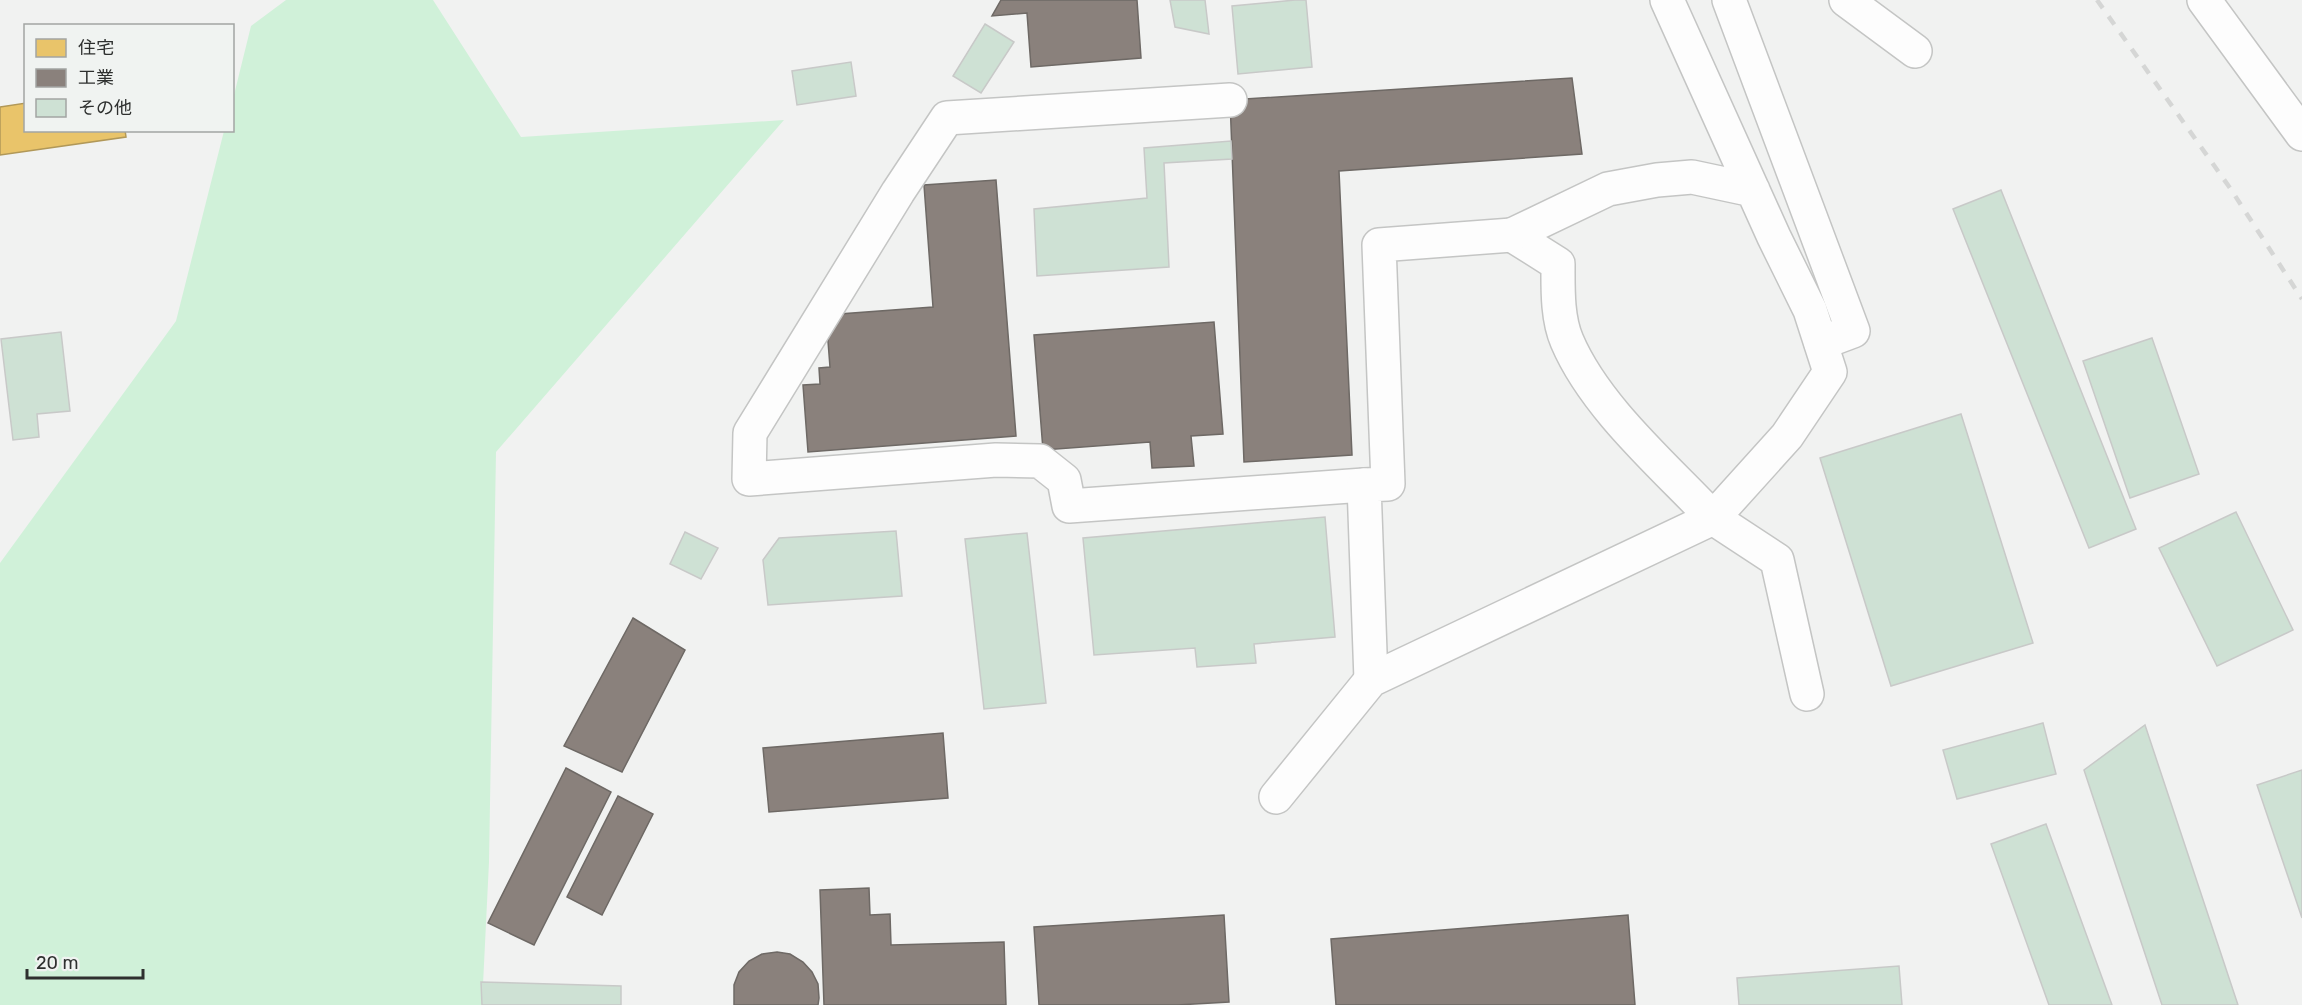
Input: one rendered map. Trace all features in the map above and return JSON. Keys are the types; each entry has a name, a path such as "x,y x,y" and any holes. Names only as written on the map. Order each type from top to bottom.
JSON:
{"street":[{"path":"1276,797 1371,680 1713,518 1787,436 1830,372 1810,310 1667,0"},
{"path":"1729,0 1853,331 1821,343"},
{"path":"1846,0 1915,51"},
{"path":"2204,0 2302,134"},
{"path":"1230,100 947,118 898,192 750,433 749,479 996,460 1040,461 1064,480 1069,506 1388,484 1379,245 1512,235 1608,189 1657,180 1692,177 1753,190"},
{"path":"1512,235 1558,264 1557,294 1566,339 1587,381 1625,426 1713,518 1777,560 1807,694"},
{"path":"1364,485 1371,680"}],"green space":[{"path":"286,0 433,0 521,137 784,120 496,452 489,862 482,1005 0,1005 0,563 176,321 224,132 234,132 234,95 251,26"}],"building: 住宅":[{"path":"24,103 24,132 125,132 126,137 0,155 0,107"}],"building: 工業":[{"path":"1001,0 1137,0 1141,58 1031,67 1027,13 992,16"},
{"path":"1572,78 1582,154 1339,171 1352,455 1244,462 1230,100"},
{"path":"996,180 1016,436 808,452 803,385 820,384 819,368 830,367 826,315 933,307 924,185"},
{"path":"1214,322 1223,434 1191,436 1194,466 1152,468 1150,442 1043,450 1034,335"},
{"path":"633,618 685,650 622,772 564,746"},
{"path":"943,733 948,798 769,812 763,748"},
{"path":"566,768 611,792 534,945 488,923"},
{"path":"618,796 653,814 602,915 567,897"},
{"path":"869,888 870,915 890,914 891,945 1004,942 1006,1005 824,1005 820,890"},
{"path":"1224,915 1229,1002 1177,1005 1039,1005 1034,927"},
{"path":"1628,915 1635,1005 1336,1005 1331,939"},
{"path":"777,952 790,954 803,962 812,972 818,984 818,1005 734,1005 734,985 739,972 749,961 762,954"}],"building: その他":[{"path":"1170,0 1205,0 1209,34 1175,27"},
{"path":"1306,0 1312,67 1238,74 1232,6"},
{"path":"985,24 1014,42 981,93 953,76"},
{"path":"851,62 856,96 797,105 792,71"},
{"path":"1231,141 1232,159 1164,163 1169,267 1037,276 1034,209 1147,198 1144,148"},
{"path":"2001,190 2136,529 2089,548 1953,209"},
{"path":"61,332 70,411 37,414 39,437 13,440 1,339"},
{"path":"2152,338 2199,474 2130,498 2083,361"},
{"path":"1961,414 2033,643 1891,686 1820,458"},
{"path":"2236,512 2293,630 2217,666 2159,548"},
{"path":"1325,517 1335,637 1254,644 1256,663 1197,667 1195,648 1094,655 1083,538"},
{"path":"896,531 902,596 768,605 763,560 779,538"},
{"path":"685,532 718,548 701,579 670,564"},
{"path":"1027,533 1046,703 984,709 965,539"},
{"path":"2043,723 2056,774 1957,799 1943,750"},
{"path":"2145,725 2238,1005 2162,1005 2084,770"},
{"path":"2302,770 2302,918 2257,785"},
{"path":"2046,824 2112,1005 2049,1005 1991,844"},
{"path":"1899,966 1902,1005 1739,1005 1737,978"},
{"path":"481,982 621,986 621,1005 482,1005"}],"railway":[{"path":"2097,0 2230,188 2302,299"}]}
